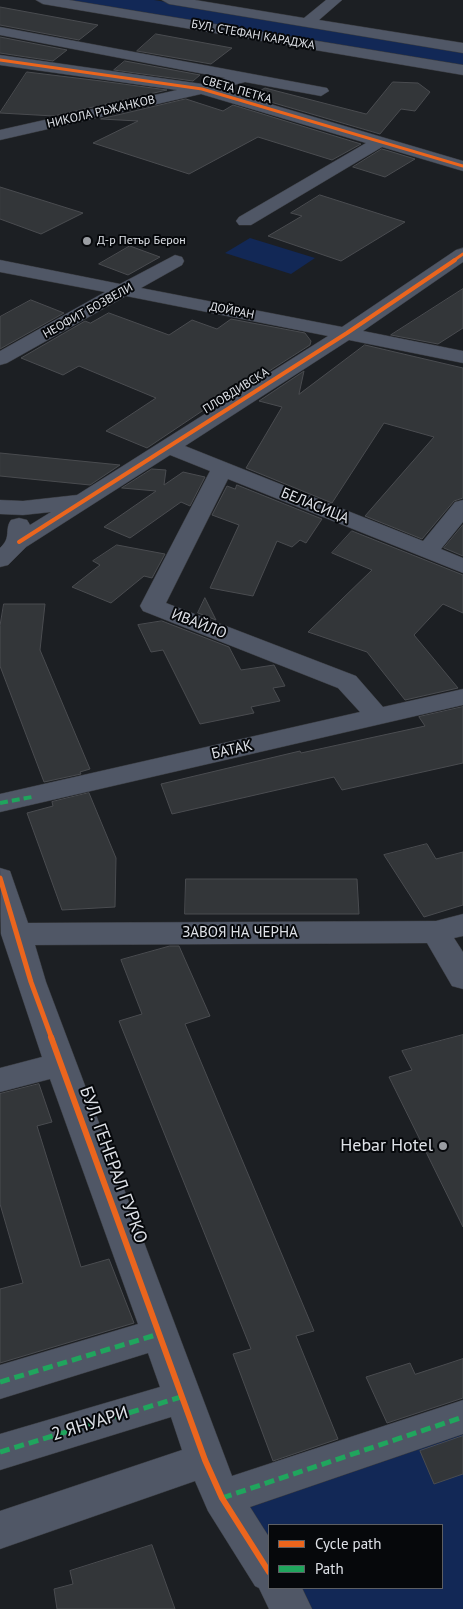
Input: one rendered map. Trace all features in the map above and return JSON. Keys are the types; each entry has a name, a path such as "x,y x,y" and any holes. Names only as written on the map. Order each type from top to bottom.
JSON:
{"street":[{"name":"БУЛ. СТЕФАН КАРАДЖА","path":"43,0 463,70"},
{"name":"БУЛ. СТЕФАН КАРАДЖА","path":"169,0 463,48"},
{"path":"306,23 335,0"},
{"path":"0,31 321,91"},
{"name":"СВЕТА ПЕТКА","path":"0,60 202,89 463,166"},
{"name":"НИКОЛА РЪЖАНКОВ","path":"0,135 202,89 245,77"},
{"path":"9,117 63,120"},
{"path":"244,221 379,142"},
{"name":"ПЛОВДИВСКА","path":"0,560 19,542 347,333 463,254"},
{"name":"НЕОФИТ БОЗВЕЛИ","path":"0,360 175,261"},
{"name":"ДОЙРАН","path":"0,266 463,357"},
{"name":"БЕЛАСИЦА","path":"167,446 463,566"},
{"name":"ИВАЙЛО","path":"222,469 152,606 347,682 377,716"},
{"name":"ПЛОВДИВСКА","path":"0,508 23,508 82,501"},
{"path":"427,551 463,507"},
{"path":"0,508 18,522 21,532 19,542"},
{"name":"БАТАК","path":"0,802 463,697"},
{"name":"БУЛ. ГЕНЕРАЛ ГУРКО","path":"0,878 16,934 204,1460 222,1498 268,1570"},
{"path":"450,928 463,978"},
{"name":"ЗАВОЯ НА ЧЕРНА","path":"16,934 450,928"},
{"path":"0,1080 62,1064"},
{"path":"0,1382 159,1334"},
{"name":"2 ЯНУАРИ","path":"0,1452 181,1397"},
{"path":"222,1498 463,1417"},
{"path":"0,1530 204,1460"},
{"path":"280,1589 292,1609"}],"shaded area":[{"path":"63,0 154,0 463,51 463,65"},
{"path":"250,238 315,258 291,274 225,253"},
{"path":"463,1417 463,1609 293,1609 281,1589 443,1589 443,1524 268,1524 268,1569 222,1498"}],"building":[{"path":"0,7 98,25 79,40 0,25"},
{"path":"156,34 232,48 211,64 137,51"},
{"path":"0,37 67,50 53,61 0,53"},
{"path":"125,61 200,75 193,81 114,70"},
{"path":"27,72 167,90 54,116 0,113"},
{"path":"393,82 418,83 430,92 415,111 401,109 380,134 250,96 265,88 366,114"},
{"path":"186,99 223,111 233,105 361,144 332,160 258,137 189,174 93,143 138,121 101,119"},
{"path":"382,149 415,159 385,177 353,167"},
{"path":"0,187 83,213 41,234 0,219"},
{"path":"320,195 405,222 341,261 268,236 302,216 291,213"},
{"path":"130,246 160,257 128,275 99,264"},
{"path":"463,289 463,328 438,344 391,335"},
{"path":"31,300 64,313 0,349 0,317"},
{"path":"109,313 169,335 192,320 217,329 231,319 305,333 311,341 310,345 233,394 229,393 147,448 106,431 156,398 79,366 63,375 21,358 85,321 90,323"},
{"path":"365,345 463,368 463,498 454,501 422,539 365,516 434,437 384,423 332,503 246,468 282,407 259,401 304,371 299,394"},
{"path":"0,453 120,465 90,485 0,476"},
{"path":"152,469 166,470 164,485 183,472 205,477 190,506 181,502 130,538 104,527 156,491 122,488"},
{"path":"237,485 322,519 306,543 300,540 292,547 277,541 253,596 210,588 239,525 212,515 227,486 235,489"},
{"path":"463,525 463,556 444,548"},
{"path":"352,531 463,575 463,613 443,604 414,635 458,688 405,700 367,652 308,632 372,570 332,553"},
{"path":"117,545 165,554 152,578 144,576 111,603 72,587 100,565 93,561"},
{"path":"205,598 216,620 198,613"},
{"path":"4,604 45,604 40,650 90,769 80,772 81,774 44,782 0,666 0,626"},
{"path":"162,621 229,647 241,670 274,665 285,686 273,688 280,701 251,707 254,713 200,724 163,650 151,652 138,625"},
{"path":"463,707 463,763 342,790 334,777 172,814 161,784 300,751 301,753 425,726 419,717"},
{"path":"89,793 116,858 115,907 62,910 27,813 53,806 52,802"},
{"path":"427,844 436,859 463,852 463,905 424,917 384,855"},
{"path":"186,879 357,879 359,914 185,914"},
{"path":"170,946 179,946 210,1016 185,1024 314,1331 296,1336 338,1439 273,1461 233,1354 251,1349 119,1021 142,1014 121,960"},
{"name":"Hebar Hotel","path":"463,1035 463,1227 389,1077 412,1070 402,1051"},
{"path":"39,1084 52,1122 37,1126 81,1267 109,1259 134,1323 0,1363 0,1289 23,1283 0,1204 0,1094"},
{"path":"463,1359 463,1398 387,1423 366,1377 410,1363 415,1374"},
{"path":"463,1436 463,1474 434,1484 420,1451"},
{"path":"152,1545 175,1609 57,1609 54,1589 73,1584 70,1571"}],"marked path":[{"path":"0,803 32,797"},
{"path":"0,1382 159,1334"},
{"path":"0,1452 181,1397"},
{"path":"222,1498 463,1417"}],"cycle path":[{"path":"0,60 202,89 463,166"},
{"path":"19,542 347,333 463,254"},
{"path":"0,878 31,982 205,1460 222,1498 268,1570"}],"place":[{"name":"Д-р Петър Берон","path":"87,241"},
{"name":"Hebar Hotel","path":"443,1146"}]}
